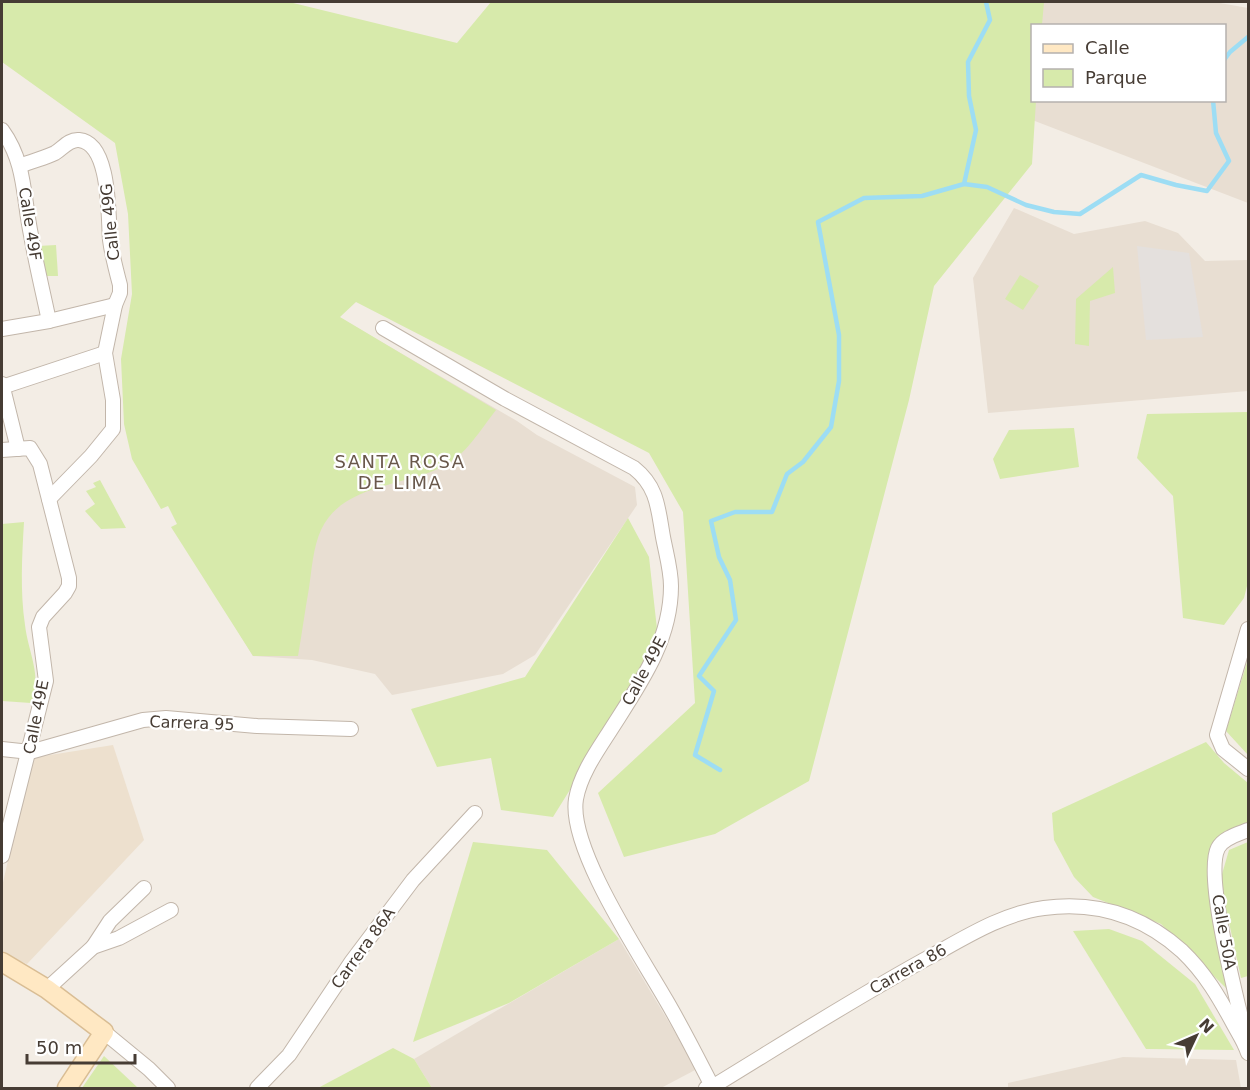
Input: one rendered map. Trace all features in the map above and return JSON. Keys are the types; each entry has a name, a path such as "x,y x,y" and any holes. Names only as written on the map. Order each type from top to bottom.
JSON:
{"street":[{"name":"Calle 49F","path":"2,130 15,151 20,166 30,232 49,321"},
{"name":"Calle 49G","path":"20,166 55,153 71,141 80,140 87,143 97,154 104,170 110,240 120,285 105,353"},
{"path":"2,329 49,321 115,305"},
{"name":"Calle 49E","path":"383,328 506,399 633,468 650,484 658,510 671,584 669,617 655,657 595,754 581,782 575,808 576,822 602,888 668,1002 710,1087"},
{"path":"2,450 24,449 2,386 105,353 113,400 112,429 92,456 49,499"},
{"name":"Calle 49E","path":"2,856 46,681 39,627 43,617 69,586 69,578 40,464 24,449"},
{"path":"1248,629 1217,735 1223,749 1248,769"},
{"name":"Carrera 95","path":"2,749 30,752 143,720 166,718 258,726 351,729"},
{"name":"Carrera 86A","path":"257,1089 289,1055 352,961 413,880 475,813"},
{"name":"Calle 50A","path":"1248,830 1224,841 1219,846 1214,859 1219,921 1248,1051"},
{"path":"48,989 93,947 110,921 144,888"},
{"name":"Carrera 86","path":"710,1087 888,979 1009,917 1042,908 1073,906 1103,909 1128,917"},
{"path":"93,947 119,938 171,910"},
{"name":"Calle 50A","path":"1128,917 1163,934 1199,967 1218,994 1248,1051"},
{"path":"2,962 48,989 149,1069 168,1089"},
{"path":"67,1089 104,1032"}],"shaded area":[{"path":"1021,2 1214,2 1248,8 1248,203 1009,111"},
{"path":"1014,208 1074,234 1145,221 1178,233 1205,261 1248,260 1248,391 988,413 973,278"},
{"path":"1137,246 1189,253 1203,337 1146,340"},
{"path":"339,317 537,435 635,487 637,505 535,655 503,674 392,695 375,674 312,660 253,656 221,604"},
{"path":"113,745 144,840 27,964 2,953 2,887 31,758"},
{"path":"619,939 697,1069 661,1088 432,1088 414,1059"},
{"path":"1123,1057 1236,1060 1241,1088 1008,1088 1008,1083"}],"green space":[{"path":"2,2 289,2 457,43 491,2 1044,2 1042,24 1031,24 1031,102 1036,102 1032,164 934,286 909,400 809,781 715,834 624,857 598,793 695,703 683,512 649,453 356,302 340,317 496,410 473,441 452,461 428,473 359,495 344,503 331,515 321,530 314,551 298,656 253,656 171,527 177,524 168,506 161,509 132,459 124,424 121,359 132,294 128,214 115,143 2,62"},
{"path":"56,245 58,276 46,276 40,261 38,246"},
{"path":"1113,267 1115,293 1090,301 1089,346 1075,344 1076,299"},
{"path":"1020,275 1039,286 1023,310 1005,299"},
{"path":"1248,412 1248,582 1244,598 1224,625 1183,618 1173,496 1137,458 1147,414"},
{"path":"1074,428 1079,467 1000,479 993,459 1009,430"},
{"path":"100,480 126,528 101,529 85,511 95,504 86,491 96,487 93,483"},
{"path":"628,518 649,557 659,647 553,817 501,810 491,758 437,767 411,709 525,677"},
{"path":"24,522 22,599 36,684 31,703 2,701 2,524"},
{"path":"1248,659 1248,755 1226,731"},
{"path":"1206,742 1224,763 1248,783 1248,823 1225,831 1211,847 1209,896 1227,989 1161,924 1093,897 1074,877 1054,840 1052,813"},
{"path":"473,842 547,850 619,939 509,1003 413,1042"},
{"path":"1248,842 1248,976 1241,978 1220,881 1229,850"},
{"path":"1109,929 1142,941 1195,984 1234,1050 1146,1049 1073,931"},
{"path":"393,1048 414,1059 432,1088 318,1088"},
{"path":"104,1056 138,1088 82,1088"}],"waterway":[{"path":"720,770 695,755 714,691 699,676 736,620 730,580 719,557 711,521 735,512 772,512 787,474 803,462 831,427 839,381 839,335 818,222 864,198 922,196 964,184 976,130 969,96 968,62 990,20 986,2"},
{"path":"1226,57 1248,37"},
{"path":"964,184 987,187 1026,205 1054,212 1080,214 1141,175 1207,191 1229,161 1216,133 1213,102"}],"district":[{"name":"SANTA ROSA DE LIMA","path":"400,471"}]}
